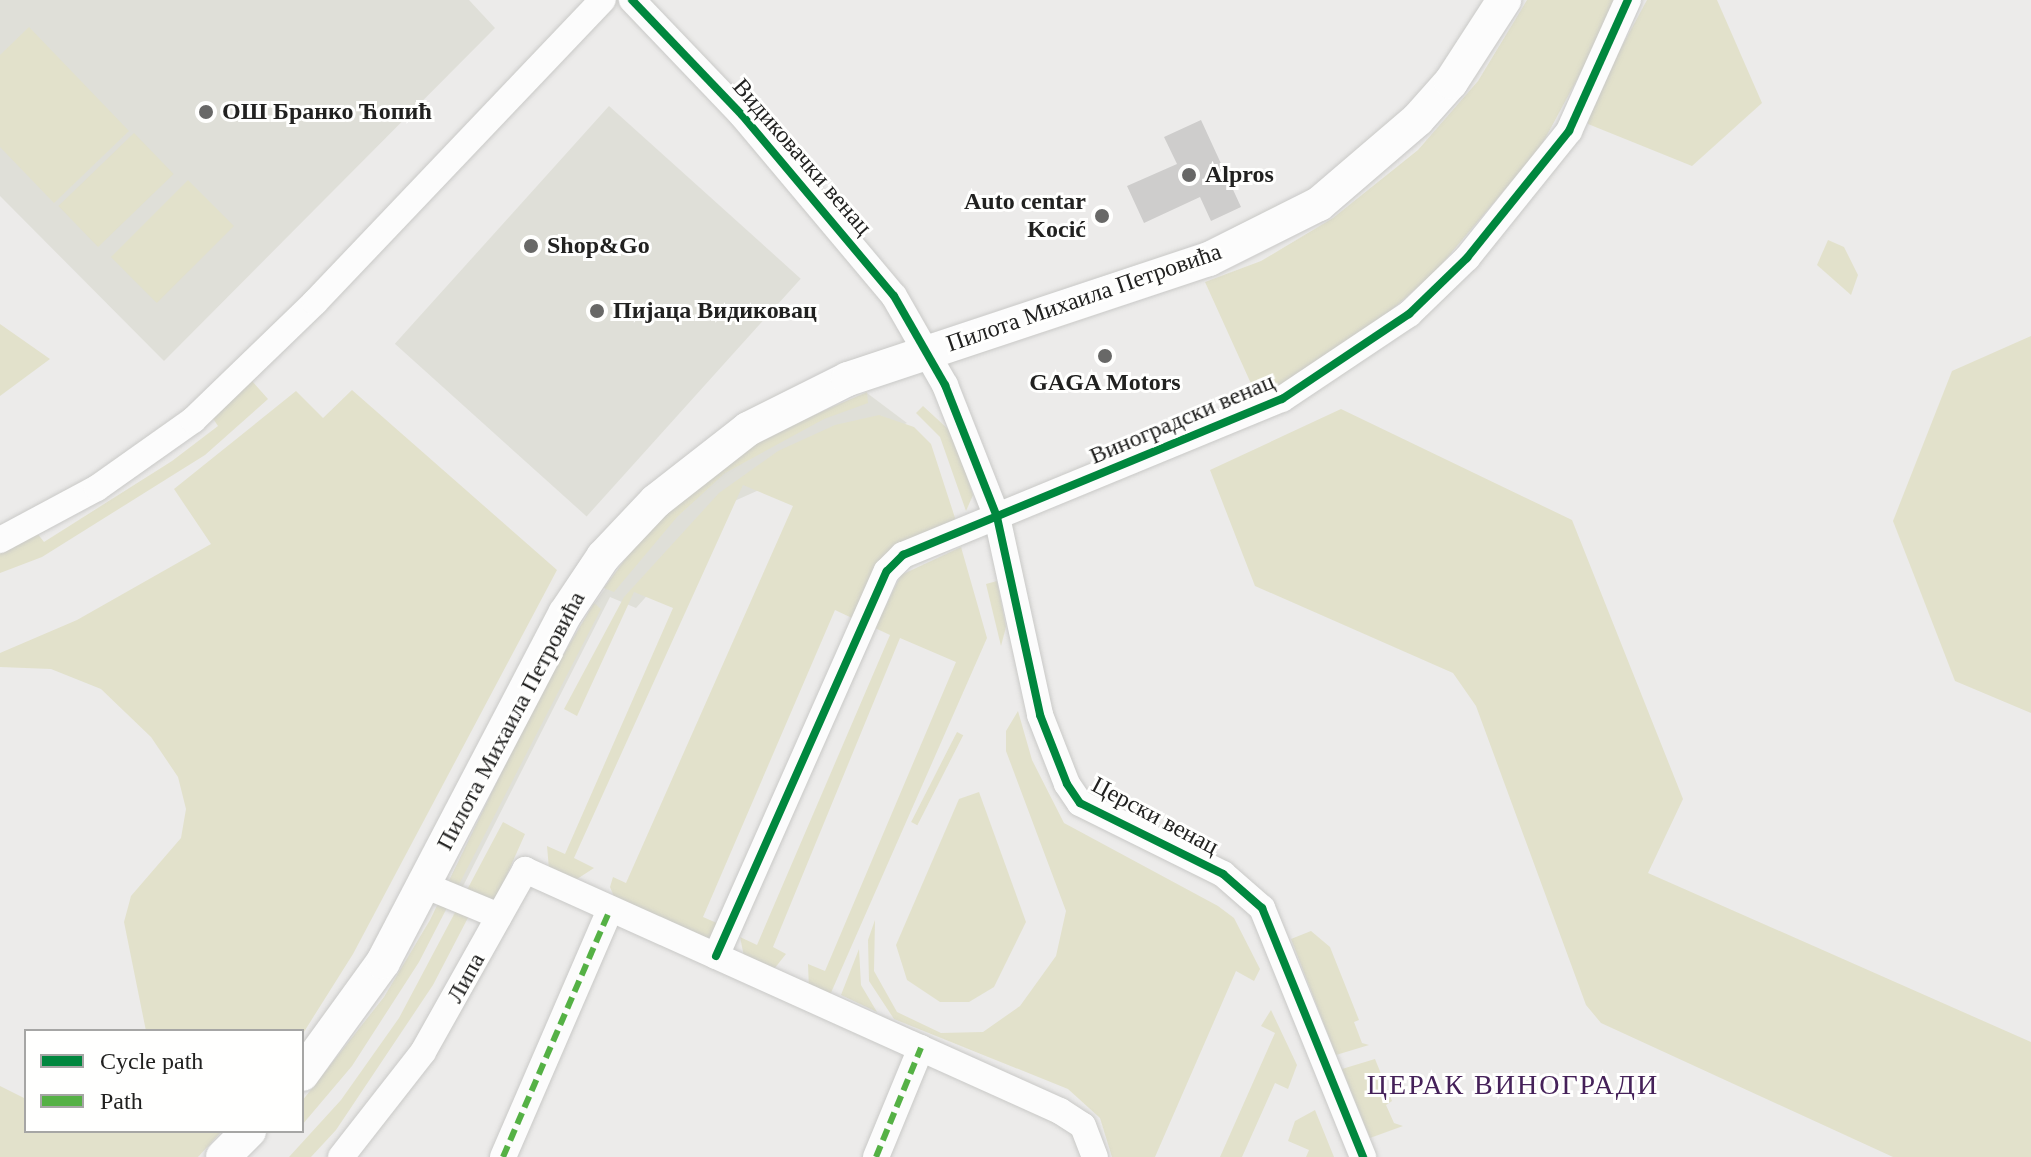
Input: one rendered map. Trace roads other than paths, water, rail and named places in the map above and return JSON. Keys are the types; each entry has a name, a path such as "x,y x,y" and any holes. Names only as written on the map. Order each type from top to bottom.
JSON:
{"main road":[{"name":"Пилота Михаила Петровића","path":"304,1071 383,962 539,659 616,543 666,492 748,429 848,379 1209,259 1319,204 1418,119 1451,82 1504,0"},
{"path":"223,1157 247,1133"}],"street":[{"path":"0,540 97,488 193,420 315,302 603,0"},
{"name":"Видиковачки венац","path":"632,0 810,194 894,296 927,351"},
{"name":"Виноградски венац","path":"716,956 887,571 903,555 1282,399 1409,314 1477,247 1569,131 1628,0"},
{"name":"Церски венац","path":"927,351 997,517 1040,715 1067,784 1080,803 1223,874 1262,908 1363,1157"},
{"name":"Липа","path":"341,1157 423,1052 525,870 1060,1111 1083,1126 1095,1157"},
{"path":"424,885 499,916"},
{"path":"503,1157 610,910"},
{"path":"876,1157 921,1048"}],"place":[{"name":"ОШ Бранко Ћопић","path":"206,112"},
{"name":"Alpros","path":"1189,175"},
{"name":"Auto centar Kocić","path":"1102,216"},
{"name":"Shop&Go","path":"531,246"},
{"name":"Пијаца Видиковац","path":"597,311"},
{"name":"GAGA Motors","path":"1105,356"}],"district":[{"name":"ЦЕРАК ВИНОГРАДИ","path":"1513,1085"}]}
